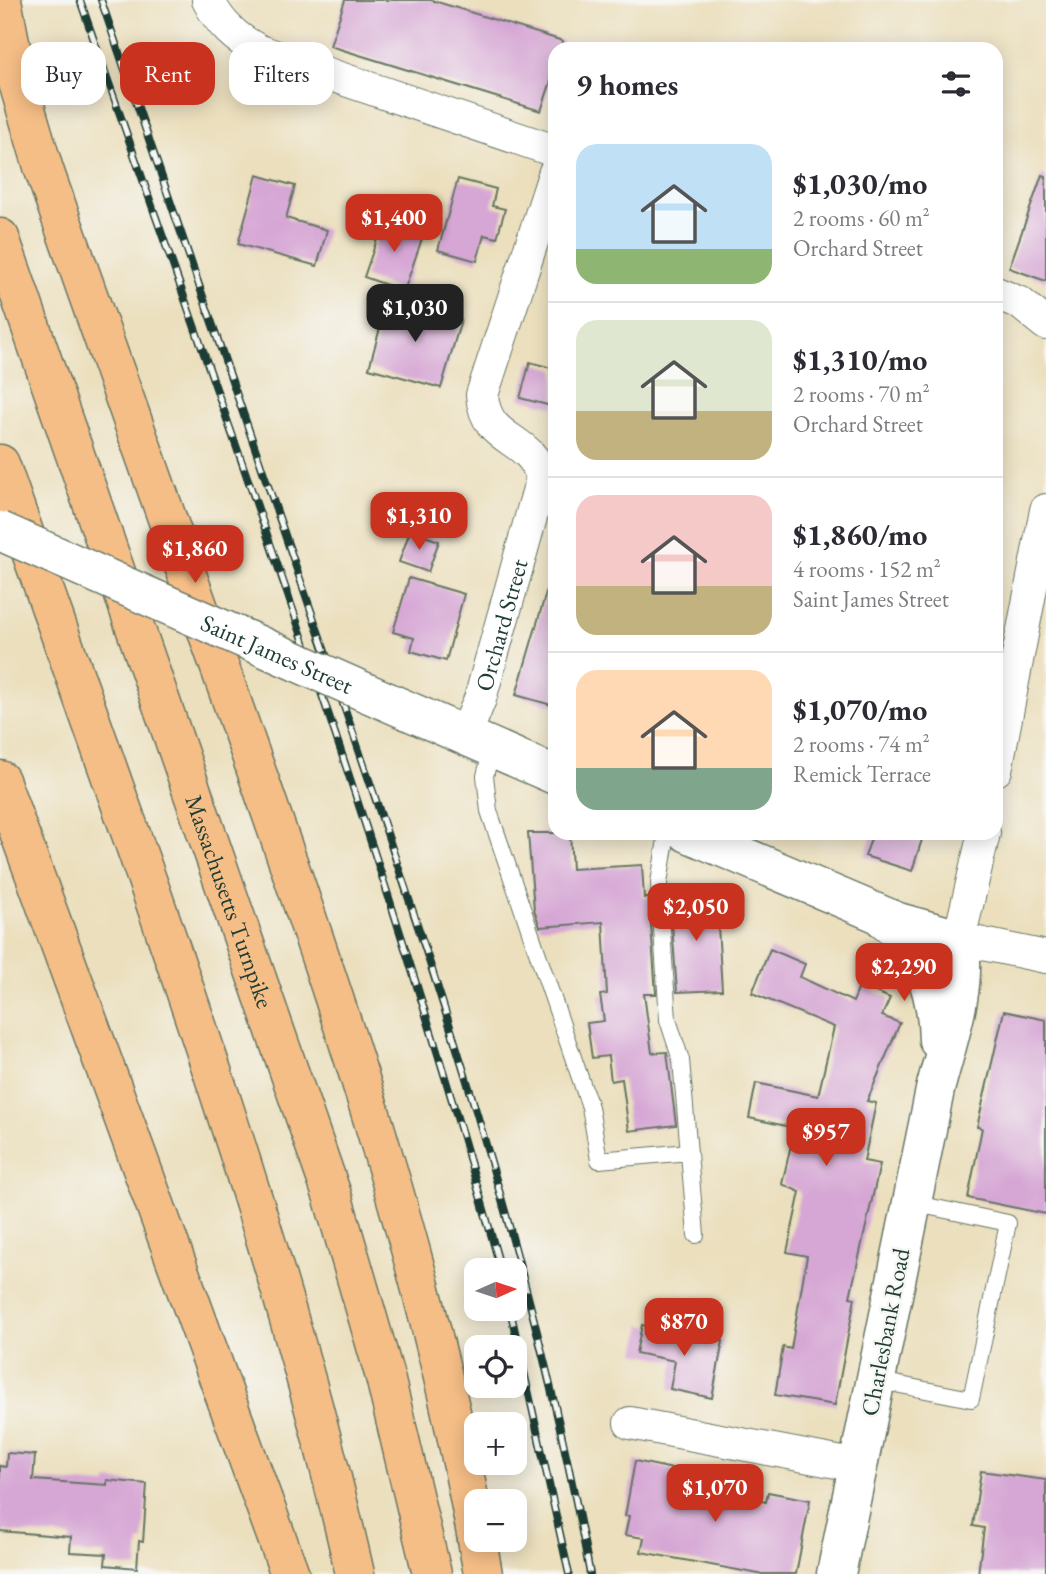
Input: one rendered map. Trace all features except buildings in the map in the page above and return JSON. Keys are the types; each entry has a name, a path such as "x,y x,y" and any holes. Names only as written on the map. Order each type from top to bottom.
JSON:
{"highway":[{"path":"2,0 17,79 44,170 307,915 358,1073 435,1339 467,1489"},
{"name":"Massachusetts Turnpike","path":"0,238 332,1195 385,1377 432,1574"},
{"path":"0,464 253,1195 307,1378 355,1574"},
{"path":"0,780 289,1574"},
{"path":"479,1552 483,1574"}],"street":[{"path":"208,0 224,26 246,44 260,51 548,149"},
{"name":"Orchard Street","path":"478,742 480,699 548,471 527,451 493,427 483,412 482,395 548,193"},
{"path":"1003,296 1020,303 1046,324"},
{"path":"1003,734 1046,510"},
{"name":"Saint James Street","path":"0,531 548,772"},
{"path":"705,840 921,930 1046,957"},
{"name":"Charlesbank Road","path":"836,1574 911,1203 960,982 959,939 982,840"},
{"name":"Charlesbank Road","path":"872,911 902,936 924,969 938,1029 935,1090"},
{"path":"630,1423 858,1466"}],"lane":[{"path":"478,742 489,811 590,1107 599,1160 689,1152"},
{"path":"665,840 659,869 668,1020 681,1060 696,1235"},
{"path":"875,1380 971,1399 1008,1223 911,1203"}],"railway":[{"path":"80,0 354,791 406,950 498,1258"},
{"path":"101,0 368,778 442,1002 510,1229 540,1343 590,1574"},
{"path":"513,1321 569,1574"}]}
